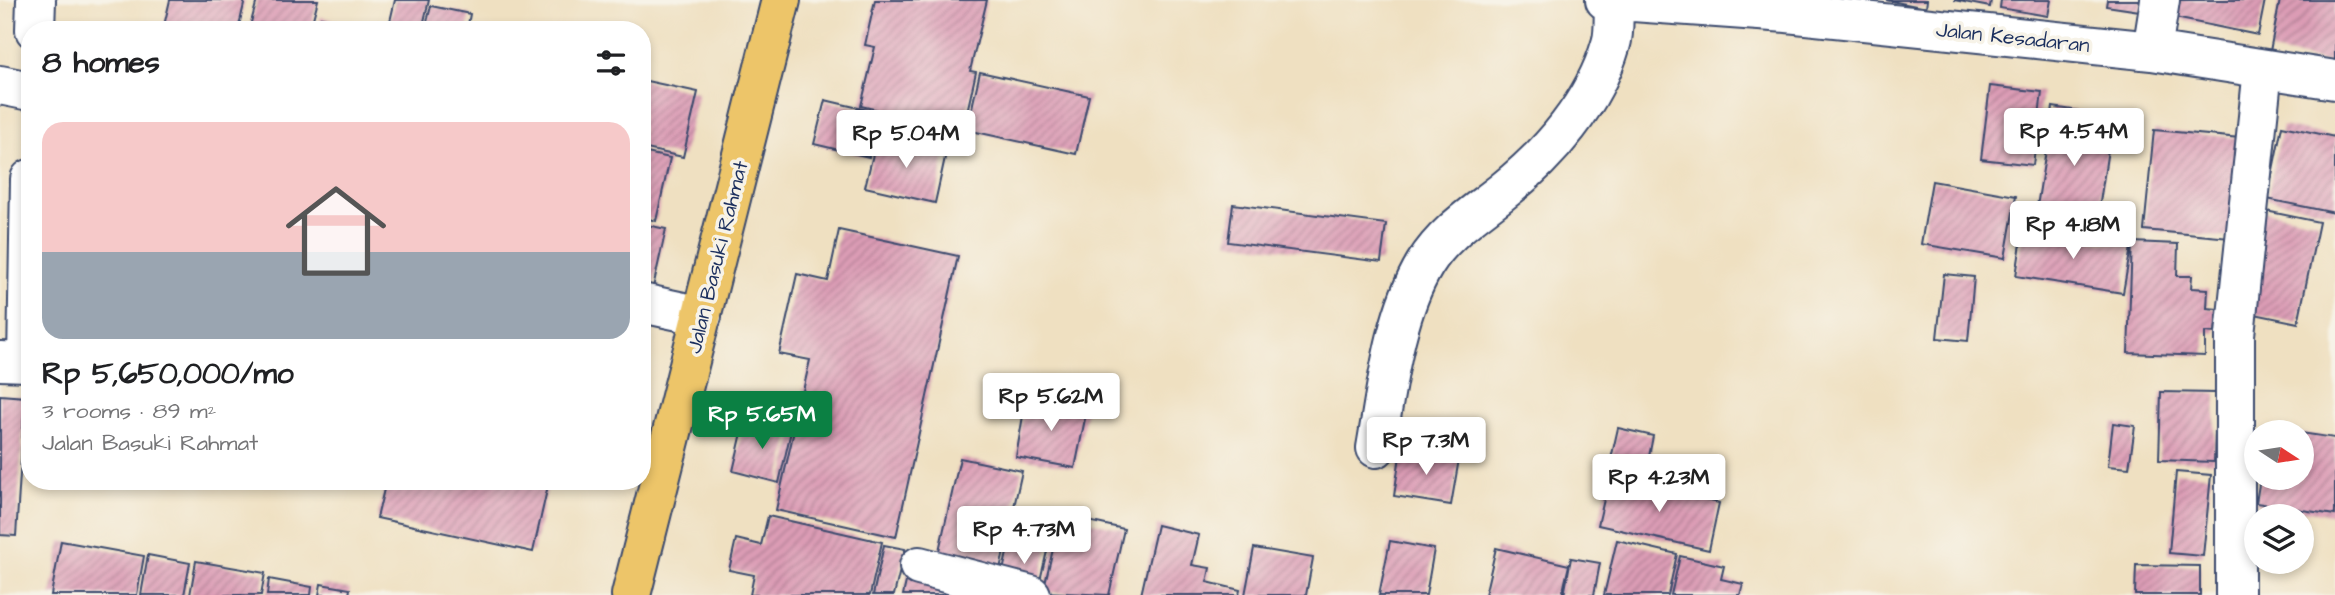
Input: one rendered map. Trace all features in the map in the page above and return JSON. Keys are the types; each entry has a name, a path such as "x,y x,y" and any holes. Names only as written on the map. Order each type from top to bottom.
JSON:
{"highway":[{"name":"Jalan Basuki Rahmat","path":"631,595 778,1"}],"street":[{"path":"35,21 36,0"},
{"path":"2152,51 2160,0"},
{"path":"1376,448 1396,336 1425,265 1461,221 1504,190 1534,162 1585,104 1612,43 1609,1"},
{"name":"Jalan Kesadaran","path":"1609,1 1787,13 2152,51 2335,80"},
{"path":"2235,595 2235,335 2263,69"},
{"path":"0,85 21,89"},
{"path":"651,305 702,316"},
{"path":"0,361 21,362"},
{"path":"919,566 1031,595"}],"building":[{"path":"170,0 245,0 240,21 165,21"},
{"path":"257,0 318,0 312,21 251,21"},
{"path":"395,0 429,0 424,21 390,21"},
{"path":"875,0 987,0 970,71 976,72 963,130 861,106 875,47 865,45"},
{"path":"1886,0 1927,0 1926,8"},
{"path":"1954,0 1991,0 1990,7"},
{"path":"2001,0 2051,0 2048,16 2000,8"},
{"path":"2107,0 2142,0 2140,11 2106,6"},
{"path":"2179,0 2265,0 2258,35 2175,18"},
{"path":"2280,0 2335,0 2335,63 2270,51"},
{"path":"431,6 470,14 469,21 427,21"},
{"path":"321,17 338,21 320,21"},
{"path":"980,72 1089,96 1076,154 967,130"},
{"path":"651,82 698,92 683,157 651,150"},
{"path":"1990,86 2042,92 2033,165 1981,159"},
{"path":"825,100 880,113 869,157 814,144"},
{"path":"2053,107 2113,116 2096,229 2035,219"},
{"path":"2282,126 2335,137 2335,213 2267,199"},
{"path":"2154,130 2240,138 2230,238 2144,230"},
{"path":"877,138 946,153 935,203 865,187"},
{"path":"651,154 670,158 656,221 651,220"},
{"path":"1932,181 2016,196 2005,258 1921,244"},
{"path":"1233,204 1386,224 1381,262 1228,242"},
{"path":"2261,210 2319,222 2298,323 2240,311"},
{"path":"651,226 666,229 651,296"},
{"path":"839,230 958,256 896,537 776,510 810,360 779,354 797,274 828,281"},
{"path":"2023,230 2131,247 2123,293 2016,276"},
{"path":"2132,242 2178,244 2177,276 2192,276 2191,288 2208,289 2207,308 2217,309 2215,333 2205,332 2205,356 2128,353"},
{"path":"1944,274 1974,277 1968,341 1937,338"},
{"path":"2161,392 2216,393 2214,462 2159,460"},
{"path":"0,395 21,397 21,459 16,536 0,535"},
{"path":"1026,398 1087,409 1075,468 1016,457"},
{"path":"745,420 791,431 779,483 733,471"},
{"path":"2113,423 2135,426 2129,468 2108,466"},
{"path":"1618,428 1653,436 1647,467 1611,459"},
{"path":"2314,435 2335,438 2335,515 2314,512 2314,504 2256,503 2258,490 2314,490"},
{"path":"1401,449 1459,459 1451,505 1394,496"},
{"path":"960,458 1022,471 998,578 936,564"},
{"path":"2176,472 2211,475 2203,556 2169,553"},
{"path":"1609,478 1719,503 1709,550 1598,525"},
{"path":"384,490 547,490 533,552 377,518"},
{"path":"1061,515 1124,529 1109,595 1043,592"},
{"path":"768,516 882,542 870,595 750,595 754,575 729,570 736,539 761,545"},
{"path":"1157,525 1199,535 1192,565 1210,568 1207,582 1240,590 1239,595 1141,595"},
{"path":"1010,539 1048,547 1037,593 1000,585"},
{"path":"1617,540 1677,554 1668,595 1604,595"},
{"path":"61,541 144,556 137,595 51,595"},
{"path":"1390,541 1434,549 1426,595 1379,595"},
{"path":"884,545 905,549 894,595 873,595"},
{"path":"1254,548 1313,558 1306,595 1245,595"},
{"path":"1496,548 1569,565 1562,595 1485,595"},
{"path":"148,555 190,563 184,595 141,595"},
{"path":"1680,556 1724,566 1721,579 1743,584 1740,595 1671,595"},
{"path":"1571,558 1600,563 1594,595 1564,595"},
{"path":"196,561 265,573 261,595 190,595"},
{"path":"2136,565 2200,566 2200,595 2135,595"},
{"path":"908,573 960,595 903,595"},
{"path":"269,579 312,587 311,595 267,595"},
{"path":"321,584 350,589 349,595 319,595"}]}
